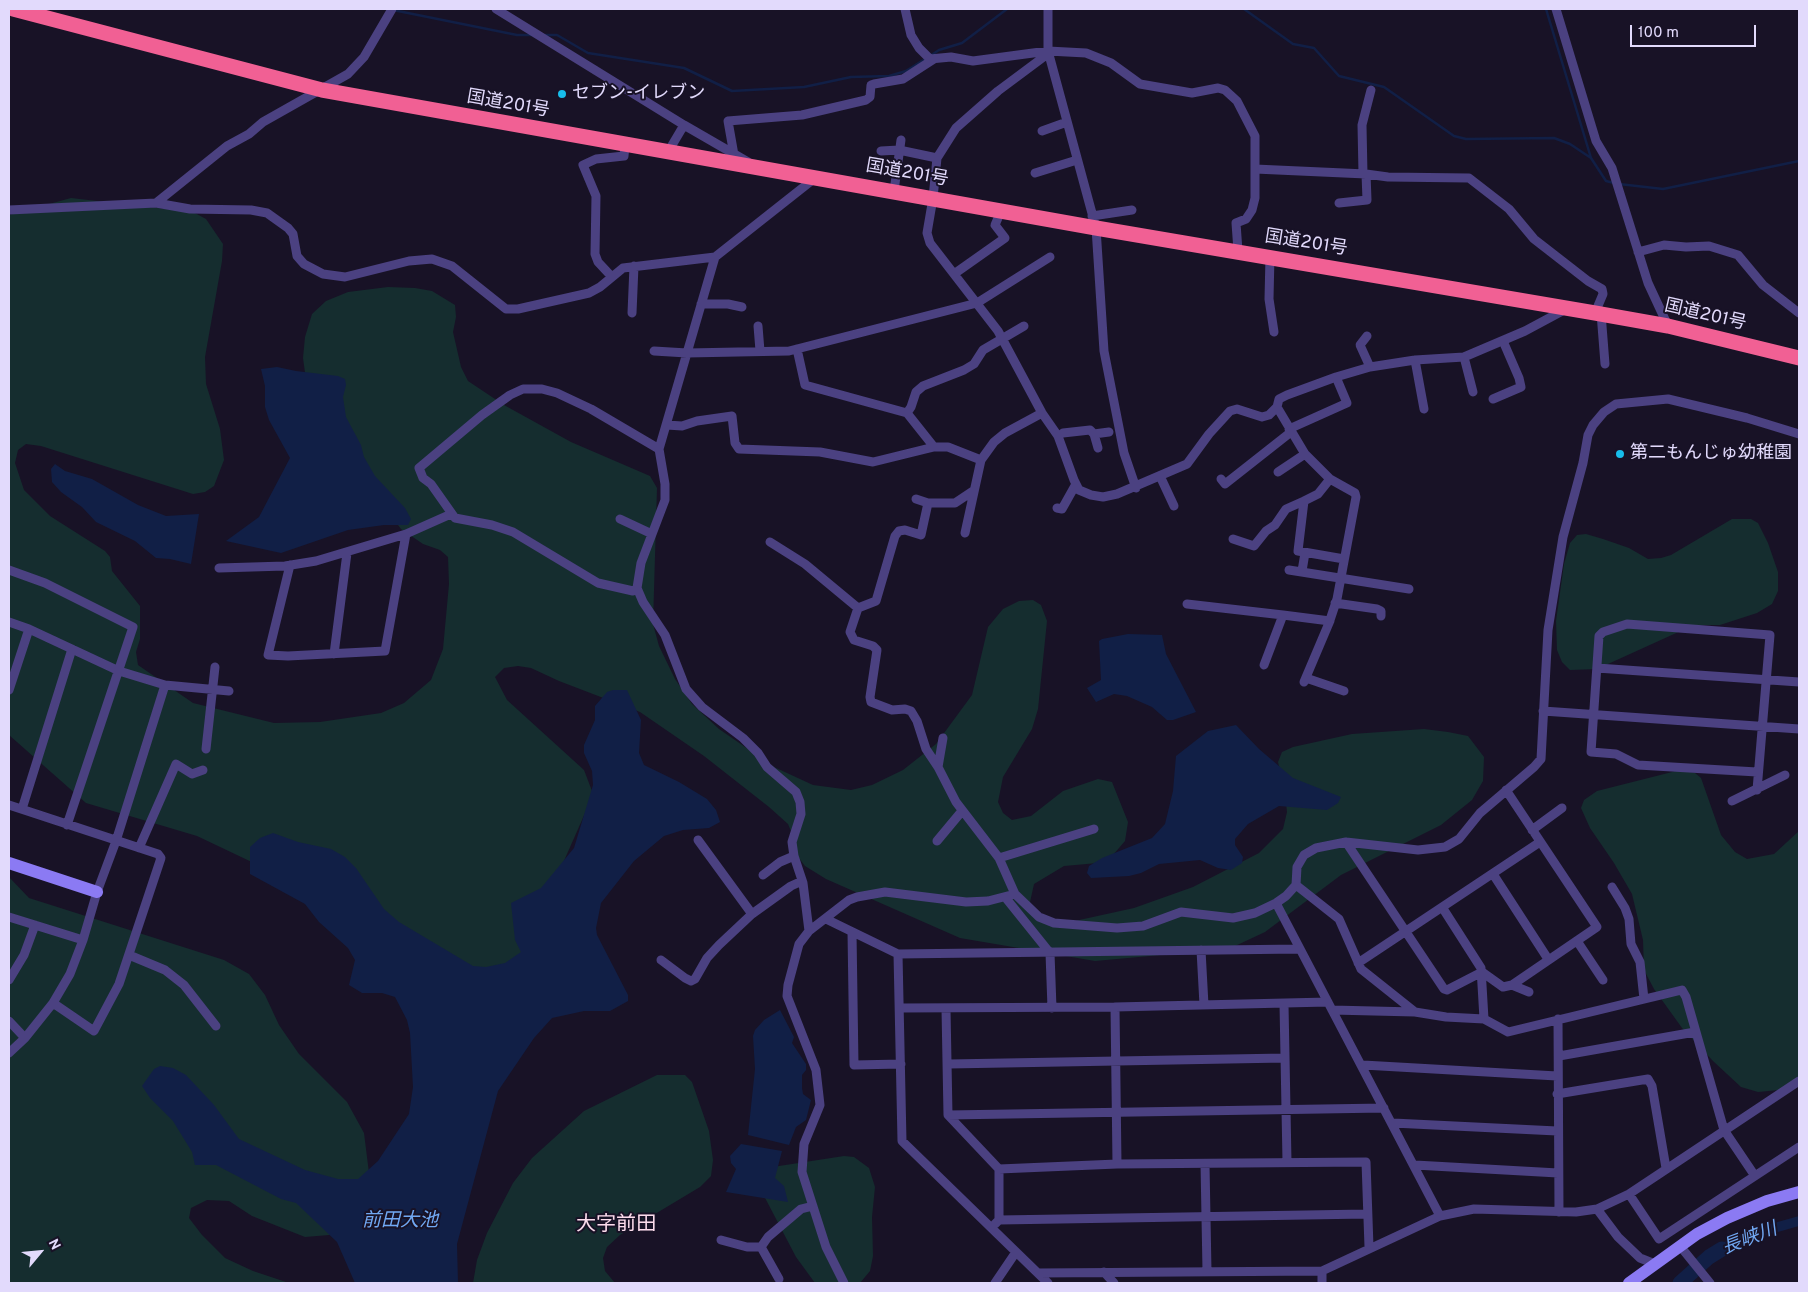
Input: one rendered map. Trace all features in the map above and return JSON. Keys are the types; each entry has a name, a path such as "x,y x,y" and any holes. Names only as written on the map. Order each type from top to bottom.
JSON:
{"highway":[{"name":"国道201号","path":"12,9 322,90 1001,210 1094,222 1238,251 1598,313 1668,326 1799,358"}],"street":[{"path":"496,9 684,126 757,167"},
{"path":"905,9 911,35 930,58"},
{"path":"1048,9 1048,52 1094,222 1104,351 1124,453 1136,488"},
{"path":"1556,9 1596,141 1612,168 1648,282 1668,326"},
{"path":"156,203 227,146 249,134 264,122 348,74 364,57 391,12"},
{"path":"1048,52 998,91 956,128 937,158 927,233 930,243 1002,338 1042,413 1058,436 1079,490 1103,497 1136,488 1187,464 1230,410 1237,409 1262,417 1269,415 1277,408 1279,400 1287,395 1336,377 1370,367 1415,360 1464,357 1503,341 1566,309"},
{"path":"734,155 728,121 802,115 866,100 870,97 871,85 903,78 930,58 952,57 973,60 1048,52 1086,53 1099,56 1140,84 1192,93 1218,88 1225,90 1237,101 1253,129 1255,169 1255,198 1252,210 1246,218 1236,222 1238,251"},
{"path":"1339,203 1366,200 1362,125 1371,90"},
{"path":"1042,131 1066,122"},
{"path":"668,152 684,126"},
{"path":"894,191 901,140"},
{"path":"612,277 598,262 595,254 596,196 583,166 596,159 624,156 625,145"},
{"path":"881,151 900,150 937,158"},
{"path":"1035,173 1077,160"},
{"path":"1255,169 1364,174 1388,177 1469,178 1480,184 1509,209 1534,239 1588,281 1602,289 1604,294 1598,313 1605,364"},
{"path":"9,210 156,203 190,208 251,210 267,213 288,228 293,234 298,256 304,264 323,274 345,277 409,261 432,259 452,266 506,309 518,309 589,293 623,268 714,257 816,177"},
{"path":"954,274 1004,238 995,225 1001,210"},
{"path":"1094,222 1132,210"},
{"path":"1638,252 1664,244 1686,247 1709,246 1738,255 1763,285 1799,313"},
{"path":"1270,256 1269,300 1274,332"},
{"path":"714,257 659,449 665,484 665,500 641,563 637,588 643,602 665,635 686,689 702,707 744,738 768,767 796,792 800,802 801,814 792,842 794,856 802,881 809,931"},
{"path":"654,351 687,353 797,349 977,303 1050,257"},
{"path":"632,312 634,266"},
{"path":"701,304 742,307"},
{"path":"758,326 760,351"},
{"path":"907,413 916,392 923,386 964,370 974,364 983,350 1024,326"},
{"path":"1367,336 1360,345 1370,367"},
{"path":"1493,399 1521,388 1519,378 1503,341"},
{"path":"797,349 803,382 810,388 907,413 934,447"},
{"path":"1464,357 1473,392"},
{"path":"1415,360 1424,409"},
{"path":"1225,484 1290,430 1347,404 1336,377"},
{"path":"637,588 633,591 598,583 513,532 492,525 455,518 431,484 423,478 419,468 482,415 510,395 523,389 542,389 557,393 591,409 659,449"},
{"path":"858,608 851,636 877,650 870,697 871,702 892,710 905,709 911,711 917,721 926,749 962,811 999,858 1015,894 1039,917 1054,923 1116,928 1143,926 1181,912 1233,918 1255,913 1276,903 1296,885 1297,867 1304,855 1316,848 1346,842 1418,850 1444,847 1459,839 1480,813 1534,767 1541,758 1548,630 1563,537 1583,463 1588,435 1593,425 1604,412 1616,404 1668,399 1747,418 1799,434"},
{"path":"1277,408 1304,454 1330,479 1355,493 1356,497 1330,621 1305,680 1344,691"},
{"path":"965,534 981,460 994,442 1005,433 1042,413"},
{"path":"667,425 682,426 697,421 732,416 735,443 739,449 820,452 872,462 934,447 948,447 981,460"},
{"path":"1050,424 1056,423 1063,433 1068,443 1063,449"},
{"path":"1063,433 1090,430 1094,434 1098,448"},
{"path":"1094,434 1109,432"},
{"path":"1278,472 1304,454"},
{"path":"1160,476 1174,506"},
{"path":"1233,539 1254,546 1266,531 1275,525 1286,509 1318,494 1330,479"},
{"path":"1057,508 1062,509 1076,484"},
{"path":"916,499 928,503 955,503 973,491"},
{"path":"1304,502 1298,551 1344,559"},
{"path":"858,608 876,601 895,536 899,531 905,530 921,536 928,503"},
{"path":"219,568 290,565 347,553 406,534 451,514"},
{"path":"620,519 652,534"},
{"path":"290,565 268,655 385,651 406,534"},
{"path":"770,542 805,564 858,608"},
{"path":"1302,571 1305,552"},
{"path":"334,654 347,553"},
{"path":"9,570 45,583 133,627 67,825"},
{"path":"1289,570 1408,589"},
{"path":"1335,603 1377,609 1381,611 1382,616"},
{"path":"1187,604 1330,621"},
{"path":"1264,665 1284,615"},
{"path":"9,622 29,629 119,671 165,685 229,691"},
{"path":"1757,790 1770,634 1627,624 1603,632 1599,636 1592,752 1616,754 1638,765 1758,772"},
{"path":"9,690 29,629"},
{"path":"22,809 72,649"},
{"path":"206,749 215,667"},
{"path":"1597,668 1799,682"},
{"path":"9,1053 25,1038 53,1003 70,974 83,940 96,892 116,841 165,685"},
{"path":"1543,711 1799,728"},
{"path":"938,767 943,738"},
{"path":"139,848 176,764 192,774 203,770"},
{"path":"1732,801 1785,775"},
{"path":"1482,972 1503,987 1512,985 1596,927 1506,790"},
{"path":"9,805 158,854 161,858 120,984 94,1031 53,1003"},
{"path":"1532,830 1562,808"},
{"path":"937,841 962,811"},
{"path":"999,858 1094,829"},
{"path":"698,840 752,914"},
{"path":"1346,842 1444,989 1447,990 1482,972"},
{"path":"1358,963 1540,842"},
{"path":"763,875 780,862 794,856"},
{"path":"9,862 96,892"},
{"path":"1493,874 1548,960"},
{"path":"661,960 685,978 691,981 695,979 707,958 752,914 791,886 802,881"},
{"path":"1296,885 1339,919 1361,969 1415,1012"},
{"path":"1612,887 1625,908 1629,919 1631,944 1640,962 1644,999"},
{"path":"844,1283 826,1247 802,1172 804,1144 820,1106 820,1094 816,1070 787,996 799,944 809,931 849,900 885,892 966,902 1015,894"},
{"path":"1005,897 1050,952 1052,1008"},
{"path":"1276,903 1363,1065 1440,1216"},
{"path":"1442,907 1482,968 1484,1019"},
{"path":"9,918 83,940"},
{"path":"826,919 898,954 1299,948"},
{"path":"9,980 24,954 35,925"},
{"path":"852,932 854,1065 901,1064"},
{"path":"1577,941 1603,980"},
{"path":"1201,950 1204,1005"},
{"path":"898,954 901,1008 902,1141 1048,1283"},
{"path":"129,955 165,970 184,985 216,1026"},
{"path":"1512,985 1529,992"},
{"path":"901,1008 1052,1008 1284,1004 1415,1012 1446,1017 1484,1019 1508,1032 1682,990 1686,997 1724,1130 1754,1176"},
{"path":"1284,1004 1288,1162"},
{"path":"1115,1007 1117,1164"},
{"path":"946,1009 949,1064 948,1115 1000,1169 999,1220 992,1227"},
{"path":"1558,1019 1556,1076 1559,1212"},
{"path":"9,1021 25,1038"},
{"path":"1558,1056 1695,1032"},
{"path":"949,1064 1285,1058"},
{"path":"1363,1065 1556,1076"},
{"path":"1557,1094 1648,1079 1652,1086 1666,1168"},
{"path":"1038,1273 1322,1271 1369,1247 1440,1216 1474,1209 1559,1212 1597,1209 1629,1194 1799,1081"},
{"path":"948,1115 1116,1114 1384,1108"},
{"path":"1393,1123 1557,1131"},
{"path":"1629,1194 1659,1239 1799,1147"},
{"path":"1000,1169 1117,1164 1366,1162 1369,1247"},
{"path":"1204,1164 1207,1271"},
{"path":"1415,1166 1558,1173"},
{"path":"1629,1283 1680,1246 1727,1218 1767,1201 1799,1192"},
{"path":"761,1247 768,1237 801,1209 813,1206"},
{"path":"1597,1209 1618,1237 1640,1258 1655,1264"},
{"path":"999,1220 1367,1214"},
{"path":"721,1240 747,1247 761,1247"},
{"path":"1680,1246 1710,1283"},
{"path":"761,1247 779,1280"},
{"path":"995,1283 1016,1252"},
{"path":"1322,1271 1322,1283"},
{"path":"1104,1272 1114,1283"}],"green space":[{"path":"71,198 193,212 206,219 223,244 222,261 205,357 206,384 220,429 224,460 214,486 205,492 193,494 41,446 26,444 18,450 15,463 24,490 50,516 105,551 110,557 112,571 140,606 140,639 136,652 138,665 193,703 274,723 320,722 381,713 404,703 431,680 443,649 449,584 448,557 440,550 423,544 401,529 371,489 306,380 303,358 305,337 312,314 326,301 348,292 388,287 415,288 432,291 455,305 456,317 453,332 461,367 468,381 504,405 571,442 650,476 657,488 653,624 659,646 675,679 692,704 719,729 774,767 813,785 851,790 872,785 903,770 936,744 972,695 988,627 1003,609 1019,601 1033,600 1041,605 1047,621 1038,709 1032,729 1003,777 998,802 1003,813 1012,820 1031,816 1063,791 1098,779 1112,782 1128,822 1125,841 1113,855 1098,863 1064,866 1034,884 1030,902 1041,919 1061,924 1134,908 1193,887 1259,853 1283,829 1287,812 1278,762 1282,752 1293,747 1352,734 1424,729 1448,732 1468,736 1484,757 1483,781 1472,800 1441,825 1341,875 1265,932 1218,954 1183,953 1095,961 960,938 826,879 805,866 796,854 795,841 788,824 704,756 640,712 559,681 531,668 518,666 504,668 495,677 507,700 584,770 592,791 586,811 529,940 516,961 498,979 197,836 86,803 9,735 9,215"},
{"path":"1732,519 1751,519 1758,523 1768,543 1778,572 1778,591 1772,604 1757,613 1720,625 1698,625 1685,629 1597,669 1570,670 1562,662 1557,650 1556,621 1564,564 1570,543 1577,535 1586,534 1603,539 1629,548 1648,559 1661,558 1671,555"},
{"path":"1680,770 1695,773 1701,778 1721,835 1735,852 1747,859 1774,854 1799,831 1799,1084 1779,1090 1758,1092 1741,1087 1682,1028 1654,989 1644,970 1643,940 1632,894 1590,828 1581,808 1584,800 1597,791"},
{"path":"9,877 29,898 224,960 249,974 265,995 279,1025 299,1054 347,1102 364,1133 372,1197 329,1235 305,1237 252,1216 229,1201 207,1200 191,1208 189,1218 202,1235 225,1258 253,1271 289,1283 9,1283"},
{"path":"657,1075 685,1075 692,1082 709,1131 713,1160 711,1176 700,1187 620,1235 607,1247 603,1258 605,1271 615,1283 473,1283 477,1260 487,1233 513,1183 532,1158 584,1111"},
{"path":"844,1156 854,1157 869,1168 875,1187 872,1217 873,1256 870,1271 860,1283 815,1283 796,1257 763,1194 766,1168"}],"water":[{"path":"277,367 338,376 345,379 346,385 343,397 346,417 375,476 405,508 411,519 408,525 384,525 348,530 281,553 226,541 259,517 290,458 269,420 265,407 265,386 261,369"},
{"path":"55,464 65,471 92,479 138,505 166,516 199,514 191,564 156,558 135,541 96,522 82,507 61,492 52,482 51,469"},
{"path":"1128,634 1162,635 1166,654 1196,712 1173,720 1167,720 1152,707 1127,696 1114,694 1096,702 1087,688 1101,680 1099,641"},
{"name":"前田大池","path":"627,690 641,720 639,753 644,765 679,782 707,799 716,810 720,822 709,828 683,830 664,836 634,861 601,903 596,928 597,935 628,995 628,1001 610,1011 584,1011 552,1018 534,1038 498,1091 457,1244 458,1283 355,1283 337,1242 296,1203 281,1199 216,1165 195,1165 192,1152 173,1121 150,1098 142,1086 154,1069 160,1066 173,1068 186,1075 214,1105 239,1139 305,1170 338,1179 358,1179 378,1161 409,1114 413,1087 410,1033 407,1020 395,997 382,993 362,993 349,985 355,960 348,948 319,922 305,904 250,874 250,847 260,838 273,833 298,842 331,849 345,857 356,868 384,909 399,922 473,966 486,967 505,963 521,952 515,940 511,903 541,888 574,848 593,785 592,771 584,753 584,745 595,720 595,706 607,692"},
{"path":"1236,725 1259,749 1293,778 1341,797 1338,803 1327,810 1279,806 1248,824 1235,839 1235,845 1243,857 1242,863 1231,870 1218,868 1200,860 1159,864 1141,873 1129,876 1091,878 1087,873 1089,866 1102,858 1152,838 1165,824 1173,791 1176,756 1208,731"},
{"path":"780,1010 794,1037 792,1043 806,1064 806,1070 802,1075 802,1088 803,1094 811,1100 806,1120 796,1127 789,1145 748,1135 755,1069 753,1036 755,1030 764,1020"},
{"path":"741,1144 782,1151 775,1178 784,1186 788,1202 726,1192 736,1169 731,1163 730,1156"},
{"path":"1799,1216 1799,1226 1764,1236 1711,1261 1698,1261 1716,1246 1749,1230"}],"waterway":[{"path":"930,56 939,50 962,43 1007,9"},
{"path":"1244,9 1293,44 1314,48 1339,76 1384,87 1454,136 1466,139 1554,138 1570,144 1591,158"},
{"path":"1546,9 1591,158 1606,181 1614,183"},
{"path":"393,10 517,35 532,35"},
{"path":"545,35 557,35 588,53 684,68 732,91 804,87 851,77 889,76 906,71 925,59"},
{"path":"1619,184 1663,189 1799,161"},
{"name":"長峡川","path":"1680,1283 1709,1257 1722,1249"}],"place":[{"name":"セブン-イレブン","path":"562,94"},
{"name":"第二もんじゅ幼稚園","path":"1620,454"}],"district":[{"name":"大字前田","path":"616,1226"}]}
